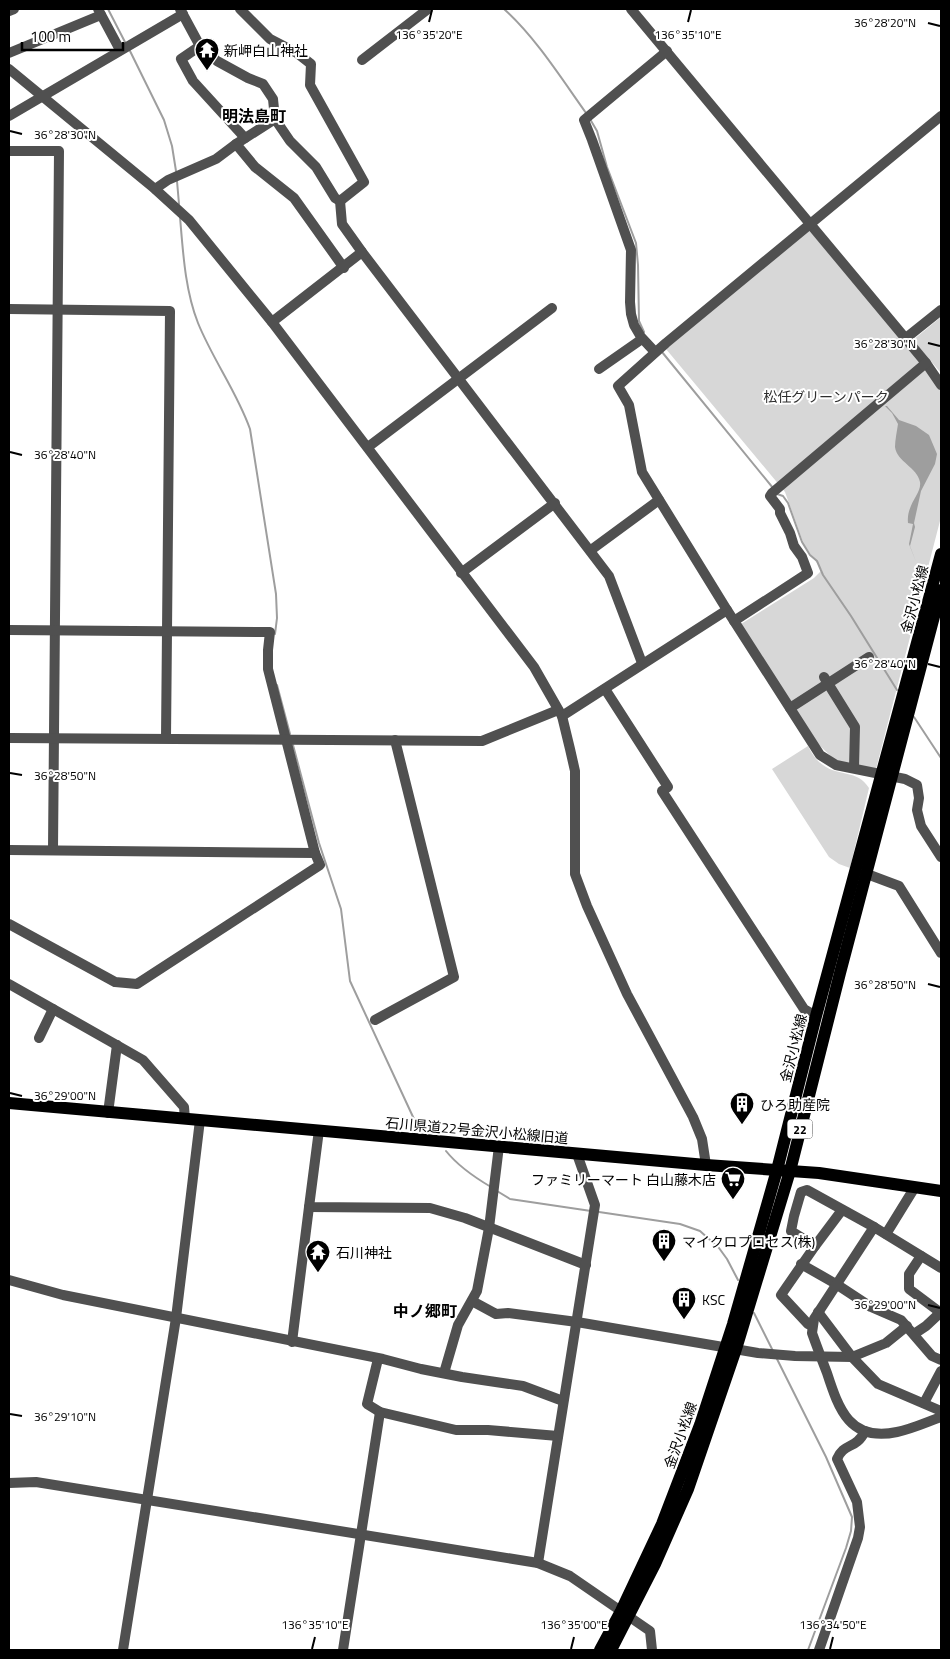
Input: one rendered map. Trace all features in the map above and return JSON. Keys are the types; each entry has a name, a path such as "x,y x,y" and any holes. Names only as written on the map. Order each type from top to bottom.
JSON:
{"main road":[{"name":"金沢小松線","path":"600,1650 625,1614 655,1564 688,1489 731,1348 790,1171 867,874 886,775 941,554"},
{"name":"金沢小松線","path":"731,1348 816,1016 940,598"},
{"name":"石川県道22号金沢小松線旧道","path":"9,1103 577,1154 790,1171 941,1191"},
{"name":"金沢小松線","path":"611,1650 625,1614"}],"street":[{"path":"9,11 14,9"},
{"path":"240,9 270,39 298,53 310,64 310,85 364,182 340,201"},
{"path":"362,60 428,9"},
{"path":"630,9 906,338 941,385"},
{"path":"9,116 125,47 181,11 200,46 216,61 263,84 273,99 275,119 290,141 316,168 335,198 340,201"},
{"path":"9,53 100,12 125,47"},
{"path":"200,46 181,58 193,81 240,141 255,167 294,198 344,268"},
{"path":"658,350 642,339 634,324 631,314 631,250 584,120 667,51"},
{"path":"9,69 155,189 189,220 272,322 534,667 560,713 575,771 575,874 627,994 693,1117 702,1139 706,1165"},
{"path":"941,116 658,350 618,386 629,406 642,472 727,610 820,755 836,765 905,779 917,785 919,798 917,810 921,826 941,857"},
{"path":"155,189 177,176 216,158 275,119"},
{"path":"9,150 59,151 53,850"},
{"path":"340,201 342,224 362,252 609,576 642,663"},
{"path":"272,322 344,268 362,252"},
{"path":"368,447 552,308"},
{"path":"9,309 170,311 166,738"},
{"path":"906,338 941,310"},
{"path":"599,369 642,339"},
{"path":"734,621 808,573 802,556 794,546 790,533 780,514 780,509 770,496 926,363"},
{"path":"591,550 659,500"},
{"path":"462,573 554,502"},
{"path":"9,738 482,741 560,713 605,689 642,663 727,610"},
{"path":"9,630 270,632 268,669 315,853 320,865 137,984 115,982 9,924"},
{"path":"790,708 826,680 870,657"},
{"path":"826,680 855,727 854,768"},
{"path":"605,689 668,787 662,791 804,1009 816,1016"},
{"path":"375,1020 454,977 395,740"},
{"path":"9,850 315,853"},
{"path":"867,874 899,886 941,952"},
{"path":"9,984 143,1060 184,1107 185,1119"},
{"path":"39,1038 53,1009"},
{"path":"108,1112 117,1045"},
{"path":"123,1650 176,1318 200,1120"},
{"path":"292,1342 319,1130"},
{"path":"444,1373 458,1325 477,1291 489,1228 499,1146"},
{"path":"538,1563 595,1204 577,1154"},
{"path":"886,1234 915,1187"},
{"path":"815,1246 791,1231 801,1192 807,1190 874,1227 941,1268"},
{"path":"309,1207 430,1208 465,1218 586,1265"},
{"path":"812,1326 781,1295 801,1264 842,1210"},
{"path":"874,1227 814,1318 812,1334 838,1404 850,1422 865,1431 875,1434 897,1432 941,1417"},
{"path":"472,1301 496,1314 577,1322 765,1353 852,1357 886,1343 910,1330 926,1326 941,1313 909,1289 909,1274 921,1256"},
{"path":"801,1264 871,1307 901,1320 932,1356 941,1360"},
{"path":"9,1280 63,1295 444,1373 523,1386 564,1401"},
{"path":"818,1312 852,1357 878,1384 941,1411"},
{"path":"378,1359 367,1404 380,1412 456,1430 488,1430 558,1436"},
{"path":"924,1404 941,1371"},
{"path":"343,1650 380,1412"},
{"path":"819,1650 858,1538 860,1526 857,1502 837,1459 843,1449 857,1443 865,1431"},
{"path":"9,1483 36,1482 538,1563 570,1576 650,1630 652,1650"}],"green space":[{"name":"松任グリーンパーク","path":"808,229 941,389 941,517 876,769 835,760 819,745 741,624 814,578 822,570 804,545 785,492 666,349"},
{"path":"941,317 941,373 913,340"},
{"path":"808,746 814,757 823,765 829,769 859,778 869,788 850,868 839,864 829,857 772,769"}],"shaded area":[{"path":"885,406 887,406 899,420 916,426 929,435 937,454 935,464 921,491 914,523 915,527 910,546 916,562 909,544 913,524 908,523 908,516 911,505 919,491 920,482 915,472 899,457 895,447 898,424 892,413"}],"waterway":[{"path":"108,9 126,44"},
{"path":"504,9 537,45 586,113"},
{"path":"130,51 164,120 172,146 176,171"},
{"path":"590,119 597,131 607,167 636,243 639,321 644,332"},
{"path":"177,181 179,204"},
{"path":"180,217 185,271 198,323 245,415 250,429 276,594 277,618 275,634"},
{"path":"662,352 773,488"},
{"path":"777,494 783,496 788,503 802,542 810,555 817,561 823,575 897,690"},
{"path":"277,685 290,734"},
{"path":"914,717 941,758"},
{"path":"293,745 319,843 341,909 350,981 414,1119 423,1130"},
{"path":"446,1151 467,1171 491,1187"},
{"path":"497,1191 510,1199 591,1211"},
{"path":"599,1212 680,1224 700,1231 719,1248 738,1280"},
{"path":"754,1313 773,1351"},
{"path":"777,1359 826,1457 852,1517 851,1531 846,1548 808,1650"}],"place":[{"name":"新岬白山神社","path":"207,71"},
{"name":"ひろ助産院","path":"742,1125"},
{"name":"ファミリーマート 白山藤木店","path":"733,1200"},
{"name":"マイクロプロセス(株)","path":"664,1262"},
{"name":"石川神社","path":"318,1273"},
{"name":"KSC","path":"684,1320"}],"district":[{"name":"明法島町","path":"254,116"},
{"name":"中ノ郷町","path":"425,1311"}]}
